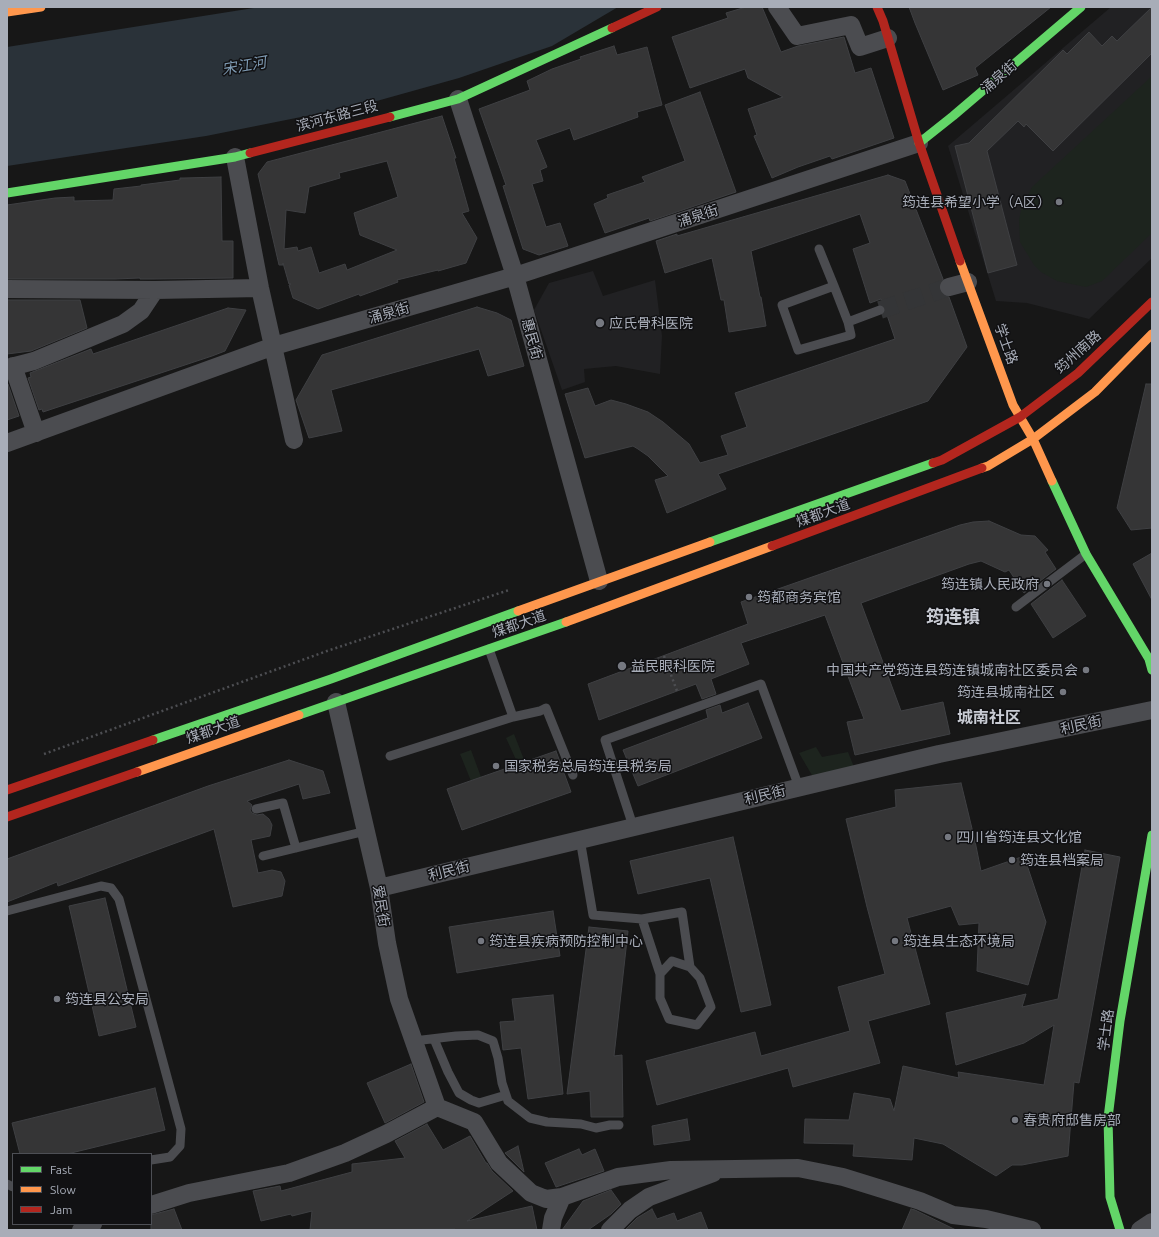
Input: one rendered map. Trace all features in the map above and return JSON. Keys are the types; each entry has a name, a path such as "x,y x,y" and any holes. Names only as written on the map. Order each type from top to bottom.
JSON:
{"main road":[{"path":"7,12 41,7"},
{"name":"滨河东路三段","path":"7,194 235,157 458,99 657,7"},
{"name":"学士路","path":"877,7 948,230 1013,405 1033,439 1086,554 1149,659 1152,670"},
{"name":"涌泉街","path":"920,143 1080,7"},
{"name":"筠州南路","path":"1020,417 1078,373 1152,302"},
{"path":"1033,439 1095,392 1152,334"},
{"name":"煤都大道","path":"7,817 333,691 599,581 942,460 1020,417"},
{"name":"煤都大道","path":"7,790 333,691 489,649 606,608 988,466 1033,439"},
{"name":"学士路","path":"1120,1230 1110,1197 1108,1118 1120,1021 1152,835"}],"street":[{"path":"777,7 796,36 851,26 860,47 888,38"},
{"name":"惠民街","path":"458,99 515,276 599,581"},
{"name":"涌泉街","path":"7,443 274,346 515,276 920,143"},
{"path":"235,157 260,288 294,440"},
{"path":"949,287 968,282"},
{"path":"7,288 155,290 260,288"},
{"path":"36,433 10,367 34,361 123,324 141,311 155,290"},
{"name":"爱民街","path":"333,691 379,888 387,943 399,999 437,1107"},
{"name":"利民街","path":"379,888 939,754 1152,710"},
{"path":"152,1205 190,1193 289,1173 345,1153 386,1134 437,1107 474,1122 499,1163 531,1193 546,1199 562,1197 618,1177 671,1170 798,1168 844,1177 920,1201 953,1215 986,1219 1032,1230"},
{"path":"610,1230 630,1210 649,1197 725,1169"},
{"path":"551,1230 553,1218 562,1197"},
{"path":"1140,1230 1152,1222"},
{"path":"81,1230 91,1225"}],"lane":[{"path":"819,250 834,286 848,322 852,335 798,350 782,305 834,286"},
{"path":"848,322 880,310"},
{"path":"1016,607 1086,554"},
{"path":"489,649 513,718"},
{"path":"633,826 605,740 761,684 800,787"},
{"path":"390,756 546,708 573,775"},
{"path":"256,809 283,803 296,848"},
{"path":"262,856 366,831"},
{"path":"580,839 593,915 642,919 682,912 690,967"},
{"path":"7,911 101,886 111,888 119,898 181,1129 180,1146 170,1157 152,1160"},
{"path":"642,919 660,974 660,998 669,1019 697,1025 711,1007 700,978 690,967 672,961 660,974"},
{"path":"414,1041 478,1035 493,1041 498,1058 502,1083 508,1101 530,1118 547,1122 581,1124 596,1128 619,1125"},
{"path":"434,1039 459,1093 470,1100 479,1103 506,1095"}],"path":[{"path":"664,656 677,691"}],"shaded area":[{"name":"筠连县希望小学（A区）","path":"1111,7 1152,7 1152,258 1089,319 1027,303 996,301 948,146"},
{"path":"1152,76 1152,233 1102,281 1086,287 1057,281 1041,272 1034,265 1020,242 1019,220 1021,210 1032,187"},
{"name":"应氏骨科医院","path":"593,271 603,296 655,280 662,336 660,374 616,366 584,369 585,382 562,390 534,310 549,283"},
{"path":"514,734 525,762 518,764 506,738"},
{"path":"816,747 822,757 848,752 854,767 813,777 799,753"},
{"path":"471,750 481,777 471,781 460,754"}],"water":[{"name":"宋江河","path":"260,7 618,7 552,46 459,78 366,104 206,136 7,166 7,47"}],"building":[{"path":"746,7 762,7 781,52 798,46 844,37 855,73 871,68 894,138 832,159 830,156 772,178 754,136 757,135 748,109 783,97 748,78 745,69 690,88 672,37 728,18 726,13"},
{"path":"909,7 1051,7 975,68 978,75 943,90"},
{"path":"1152,7 1152,53 1053,151 1026,124 1024,127 1018,121 987,151 1017,265 988,273 955,146 969,143 1063,50 1067,54 1089,32 1102,46 1112,36 1117,41"},
{"path":"614,46 617,55 647,47 662,105 637,112 638,117 574,140 570,128 536,140 547,167 540,170 543,181 532,184 546,227 560,223 568,246 539,255 523,249 503,186 506,185 479,109 530,90 527,81 552,69 581,59 580,57"},
{"path":"700,92 736,192 650,221 649,218 605,233 594,204 608,198 607,195 645,182 642,177 685,161 665,105"},
{"path":"442,116 456,158 454,158 469,211 462,213 477,238 466,263 397,280 398,282 360,296 359,294 318,309 293,298 289,285 291,284 289,284 283,263 283,265 279,265 258,174 267,162","holes":["387,161 398,197 354,213 360,235 397,250 347,270 345,264 319,273 311,247 298,251 297,247 284,249 286,210 305,213 309,187 340,178 339,173"]},
{"path":"888,175 905,181 943,279 939,284 939,290 942,295 949,297 967,347 928,401 718,474 726,489 667,513 655,480 668,476 648,456 638,449 633,446 585,458 565,394 588,388 595,406 611,400 648,412 663,422 689,444 700,463 728,455 721,436 747,427 735,393 895,339 886,308 881,299 870,303 853,249 870,243 860,214 751,251 766,326 729,332 724,300 721,300 712,258 665,273 656,241"},
{"path":"221,177 222,241 233,241 233,278 7,279 7,205 55,198 74,197 74,201 113,200 114,189 180,180 180,178"},
{"path":"7,300 80,300 87,328 31,351 7,354"},
{"path":"477,307 497,313 511,320 524,366 488,376 479,349 331,390 342,431 309,438 296,400 322,355"},
{"path":"228,308 246,310 225,351 43,412 42,409 39,410 28,378 31,377 30,373 91,349 93,354"},
{"path":"7,384 19,416 7,420"},
{"path":"1146,384 1152,384 1152,528 1131,530 1117,508"},
{"path":"989,521 1021,535 1035,536 1048,550 1045,552 1056,569 1024,593 1009,570 1005,572 981,561 861,603 901,711 943,702 950,734 855,755 847,722 864,719 825,615 741,643 749,664 711,679 716,694 702,699 696,684 599,720 588,684 748,624 741,602 960,525"},
{"path":"1152,553 1152,600 1133,564"},
{"path":"1062,580 1086,616 1053,638 1031,604"},
{"path":"748,703 762,738 638,786 623,750 708,718 706,710 720,705 722,713"},
{"name":"国家税务总局筠连县税务局","path":"556,751 571,792 462,830 447,789"},
{"path":"289,760 323,771 330,793 303,799 299,784 247,801 252,805 250,810 252,813 257,815 263,814 269,819 272,825 270,836 251,840 258,873 272,870 281,872 285,881 282,896 233,907 214,829 58,886 57,882 7,902 7,859 208,786"},
{"path":"961,783 981,871 1024,856 1046,922 1028,985 977,971 979,923 959,925 951,906 907,918 930,1004 868,1021 880,1063 793,1087 788,1068 657,1105 646,1061 755,1032 761,1056 850,1031 838,987 885,974 846,819 896,807 895,790"},
{"path":"733,837 771,1005 741,1012 710,878 638,894 630,861"},
{"path":"1085,850 1120,857 1079,1083 1074,1082 1068,1156 1022,1165 1012,1165 996,1176 943,1144 914,1138 912,1160 853,1156 854,1144 804,1143 805,1119 849,1120 854,1093 890,1099 894,1111 903,1066 959,1078 958,1072 1044,1085 1054,1025 1024,1043 956,1065 946,1013 1026,994 1022,1007 1058,999"},
{"path":"105,898 136,1027 99,1036 69,906"},
{"path":"553,911 560,956 457,973 449,927"},
{"path":"589,927 628,931 614,1056 622,1055 623,1117 591,1117 590,1091 567,1094"},
{"path":"553,995 563,1094 528,1099 521,1048 503,1050 500,1022 515,1021 512,999"},
{"path":"411,1064 424,1102 385,1123 367,1083"},
{"path":"155,1088 165,1130 71,1153 20,1153 12,1123"},
{"path":"687,1119 690,1140 654,1145 652,1126"},
{"path":"427,1124 443,1150 470,1136 492,1171 513,1191 467,1221 532,1206 537,1230 310,1230 312,1211 261,1221 253,1191 280,1186 281,1191 352,1172 352,1164 405,1158 395,1141"},
{"path":"518,1146 524,1172 505,1153"},
{"path":"579,1149 582,1155 595,1149 604,1171 556,1187 545,1163"},
{"path":"611,1190 621,1204 611,1214 588,1230 562,1230 583,1201"},
{"path":"174,1209 182,1230 151,1230 152,1215"},
{"path":"652,1209 657,1219 674,1213 677,1221 701,1212 708,1230 625,1230 637,1218"},
{"path":"911,1209 915,1210 956,1230 902,1230"}],"tunnel":[{"path":"880,310 949,287"}],"traffic: fast":[{"path":"919,143 1081,7"},
{"path":"390,117 458,99 612,28"},
{"path":"7,193 235,157 250,153"},
{"path":"710,542 933,463"},
{"path":"1052,481 1086,554 1149,659 1152,670"},
{"path":"153,740 331,679 518,611"},
{"path":"299,715 566,622"},
{"path":"1120,1230 1110,1197 1108,1118 1120,1021 1152,835"}],"traffic: slow":[{"path":"7,12 41,7"},
{"path":"960,261 1013,405 1033,439 1052,481"},
{"path":"982,468 988,466 1033,439 1095,392 1152,334"},
{"path":"518,611 710,542"},
{"path":"566,622 772,546"},
{"path":"137,772 299,715"}],"traffic: jam":[{"path":"612,28 657,7"},
{"path":"877,7 883,21 919,143 960,261"},
{"path":"250,153 390,117"},
{"path":"933,463 942,460 1020,417 1078,373 1152,302"},
{"path":"772,546 982,468"},
{"path":"7,790 153,740"},
{"path":"7,817 137,772"}],"place":[{"name":"筠连县希望小学（A区）","path":"1059,202"},
{"name":"应氏骨科医院","path":"600,323"},
{"name":"筠连镇人民政府","path":"1047,584"},
{"name":"筠都商务宾馆","path":"749,597"},
{"name":"益民眼科医院","path":"622,666"},
{"name":"中国共产党筠连县筠连镇城南社区委员会","path":"1086,670"},
{"name":"筠连县城南社区","path":"1063,692"},
{"name":"国家税务总局筠连县税务局","path":"496,766"},
{"name":"四川省筠连县文化馆","path":"948,837"},
{"name":"筠连县档案局","path":"1012,860"},
{"name":"筠连县疾病预防控制中心","path":"481,941"},
{"name":"筠连县生态环境局","path":"895,941"},
{"name":"筠连县公安局","path":"57,999"},
{"name":"春贵府邸售房部","path":"1015,1120"}],"district":[{"name":"筠连镇","path":"953,617"},
{"name":"城南社区","path":"989,718"}]}
